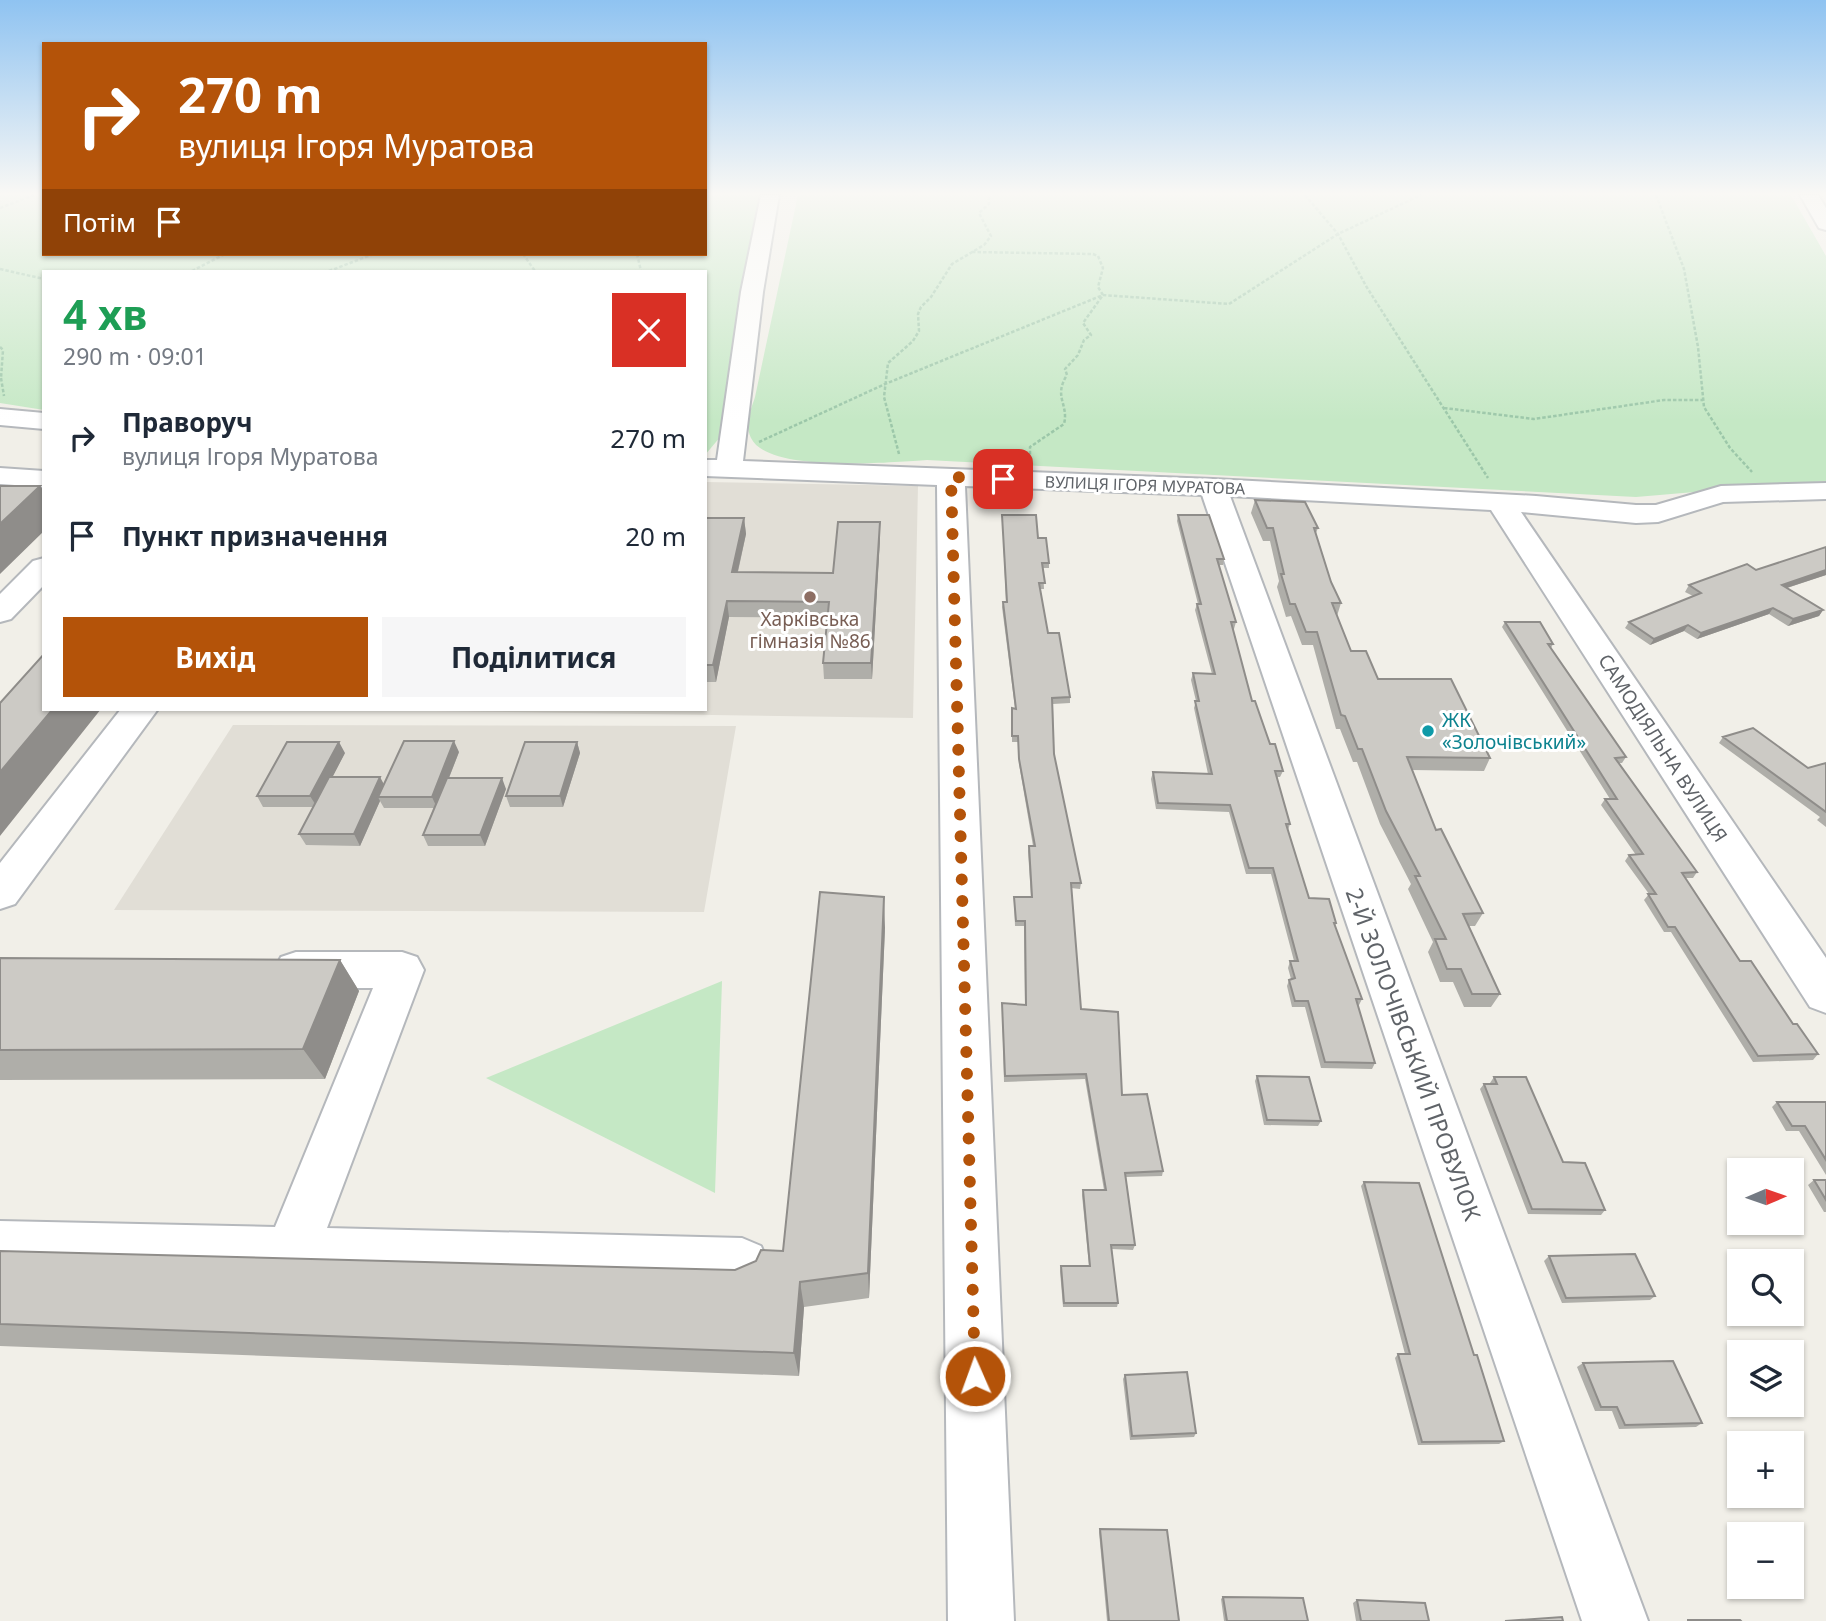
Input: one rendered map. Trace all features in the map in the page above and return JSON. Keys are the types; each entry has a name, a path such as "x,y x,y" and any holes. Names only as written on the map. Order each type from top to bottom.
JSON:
{"street":[{"path":"721,465 756,271"},
{"path":"0,441 23,419"},
{"name":"ВУЛИЦЯ ІГОРЯ МУРАТОВА","path":"721,465 1500,502 1636,514 1658,513 1721,494 1826,491"},
{"path":"0,476 42,479"},
{"path":"951,477 981,1621"},
{"name":"2-Й ЗОЛОЧІВСЬКИЙ ПРОВУЛОК","path":"1213,487 1615,1621"},
{"name":"САМОДІЯЛЬНА ВУЛИЦЯ","path":"1500,502 1826,994"},
{"path":"0,612 42,569"},
{"path":"0,894 138,711"},
{"path":"250,970 402,970 291,1254"},
{"path":"0,1247 741,1265"}],"path":[{"path":"8,271 42,278"},
{"path":"902,462 893,440 884,397 888,363 913,341 919,331 918,314 921,307 931,297 948,271"},
{"path":"1102,271 1098,287 1103,295"},
{"path":"721,465 885,384 1103,295 1229,304 1281,271"},
{"path":"1358,271 1496,490 1500,502"},
{"path":"1684,271 1698,347 1704,407 1730,448 1756,476 1777,491"},
{"path":"1026,466 1031,457 1030,447 1060,429 1065,409 1059,398 1059,384 1067,375 1065,369 1078,355 1084,340 1091,335 1083,323 1103,295"},
{"path":"0,347 3,350 1,378 5,391 0,405"},
{"path":"1443,407 1486,414 1546,418 1676,397 1703,400"}],"shaded area":[{"name":"Харківська гімназія №86","path":"707,482 918,486 913,718 435,711 707,711"},
{"path":"233,725 736,726 704,912 114,910"}],"green space":[{"path":"0,271 42,271 42,410 0,403"},
{"path":"707,271 752,271 721,436 707,453"},
{"path":"782,271 1826,271 1826,481 1636,497 927,460 860,463 805,461 781,457 762,449 751,438 748,422"},
{"path":"722,981 715,1193 486,1078"}],"building":[{"path":"0,486 40,486 0,524"},
{"path":"1255,500 1305,502 1318,528 1314,528 1331,582 1341,603 1332,603 1351,651 1366,651 1378,679 1451,679 1490,758 1407,757 1436,830 1441,829 1483,913 1463,914 1500,994 1472,994 1461,969 1447,969 1435,939 1446,939 1415,876 1420,876 1386,811 1362,749 1358,749 1345,716 1341,715 1317,632 1306,632 1295,604 1290,604 1281,574 1284,574 1273,528 1267,528"},
{"path":"1002,515 1036,515 1038,538 1046,538 1049,563 1042,563 1045,583 1039,583 1048,633 1059,633 1070,697 1052,698 1054,754 1081,883 1071,883 1081,1009 1118,1012 1122,1095 1147,1094 1163,1171 1125,1173 1135,1245 1111,1245 1118,1303 1064,1303 1061,1266 1090,1266 1083,1190 1106,1190 1086,1074 1005,1076 1002,1003 1026,1005 1025,921 1016,921 1014,897 1032,897 1029,846 1035,846 1019,759 1018,736 1012,736 1012,708 1016,709 1003,602 1007,602"},
{"path":"1178,515 1209,515 1224,559 1217,559 1236,622 1231,622 1252,701 1255,701 1270,744 1275,744 1283,771 1275,771 1290,824 1286,824 1309,898 1329,899 1334,923 1362,999 1356,999 1375,1063 1325,1062 1308,1001 1295,1001 1289,980 1295,978 1290,961 1298,961 1273,868 1249,868 1230,805 1158,803 1153,772 1212,774 1195,701 1199,701 1193,673 1215,674 1197,604 1201,604"},
{"path":"707,518 744,518 732,572 833,573 838,522 880,522 871,663 823,663 829,602 727,601 713,665 707,665"},
{"path":"1826,547 1826,570 1782,585 1823,610 1793,619 1773,608 1701,633 1688,625 1654,639 1629,622 1701,593 1689,585 1747,564 1756,570"},
{"path":"1505,622 1540,622 1553,644 1548,644 1626,757 1615,758 1697,872 1682,873 1740,961 1751,961 1793,1024 1797,1024 1818,1054 1758,1056 1675,927 1668,927 1648,894 1656,894 1629,855 1643,854 1605,799 1617,799"},
{"path":"42,656 42,711 51,711 0,772 0,703"},
{"path":"1753,728 1808,768 1826,763 1826,812 1723,737"},
{"path":"404,741 454,741 432,797 378,797"},
{"path":"287,742 339,742 310,796 257,796"},
{"path":"525,742 577,742 560,796 506,796"},
{"path":"329,777 380,777 354,834 299,834"},
{"path":"447,778 502,778 480,835 423,835"},
{"path":"820,892 884,897 868,1273 800,1282 794,1353 0,1324 0,1251 735,1270 756,1261 761,1250 783,1251"},
{"path":"0,958 340,960 303,1049 0,1050"},
{"path":"1257,1076 1309,1077 1321,1121 1267,1120"},
{"path":"1494,1077 1526,1077 1563,1162 1585,1163 1605,1210 1532,1209 1484,1084 1497,1084"},
{"path":"1777,1102 1826,1102 1826,1160 1805,1126 1792,1126"},
{"path":"1814,1180 1826,1180 1826,1200"},
{"path":"1364,1182 1419,1183 1504,1441 1422,1442 1398,1354 1410,1354"},
{"path":"1635,1254 1655,1296 1566,1298 1549,1256"},
{"path":"1673,1361 1702,1423 1625,1425 1617,1407 1601,1407 1583,1363"},
{"path":"1187,1372 1196,1433 1132,1436 1125,1375"},
{"path":"1100,1529 1167,1530 1179,1621 1109,1621"},
{"path":"1223,1597 1303,1598 1308,1621 1227,1621"},
{"path":"1357,1600 1425,1603 1429,1621 1361,1621"},
{"path":"1562,1617 1563,1621 1505,1621"},
{"path":"1740,1620 1741,1621 1688,1621"}],"place":[{"name":"Харківська гімназія №86","path":"810,597"},
{"name":"ЖК «Золочівський»","path":"1428,731"}],"route":[{"path":"975,1376 951,477 1003,479"}]}
